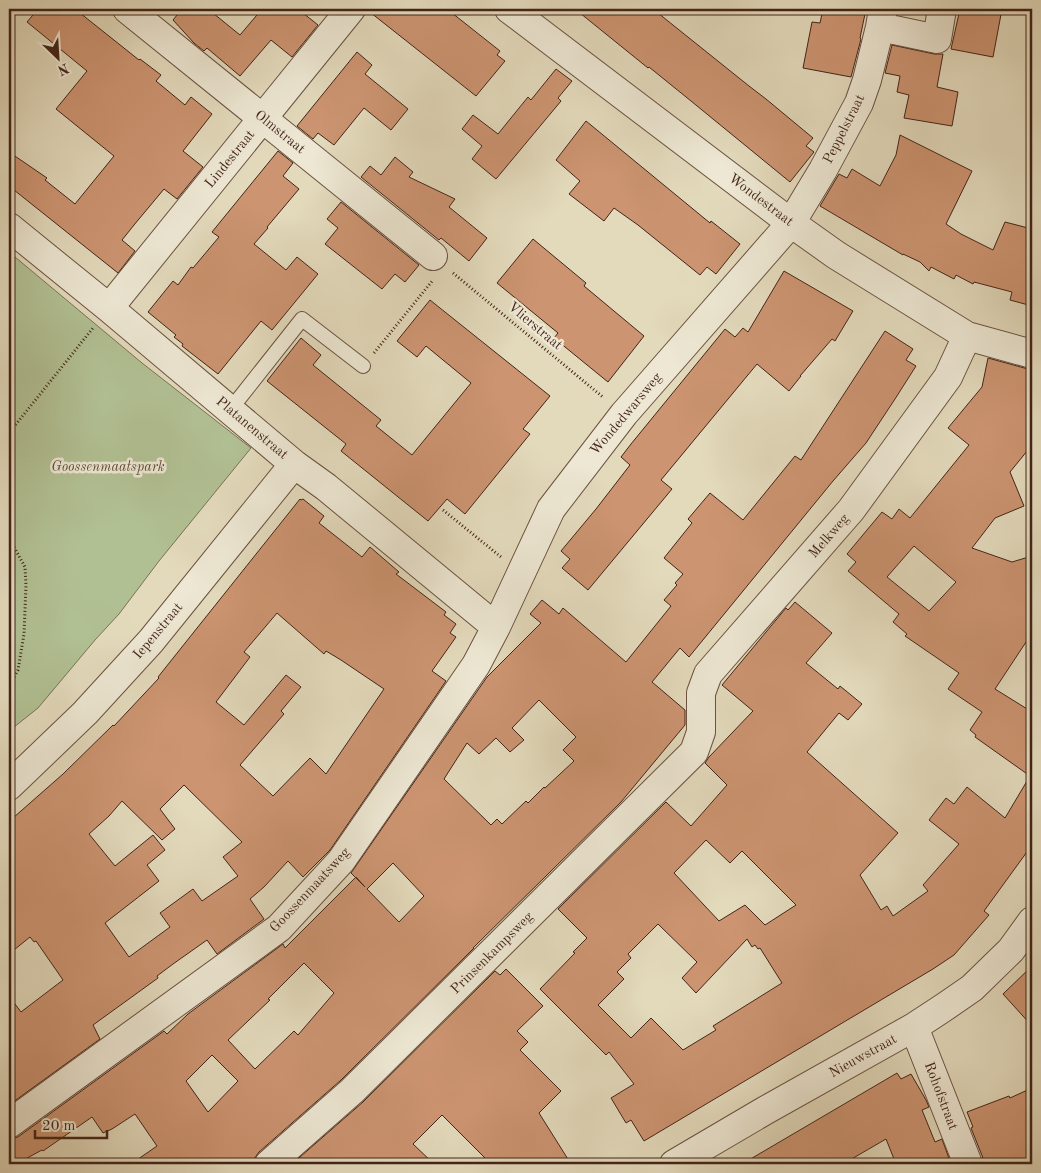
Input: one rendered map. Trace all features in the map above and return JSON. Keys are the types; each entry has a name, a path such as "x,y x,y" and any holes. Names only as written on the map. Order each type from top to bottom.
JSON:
{"street":[{"name":"Olmstraat","path":"127,9 439,261"},
{"name":"Lindestraat","path":"109,308 351,9"},
{"name":"Wondestraat","path":"509,9 836,255 967,336 1032,354"},
{"name":"Peppelstraat","path":"791,223 823,170 859,103 867,80 881,18 937,39 942,9"},
{"name":"Wondedwarsweg","path":"496,628 550,509 624,414 791,223"},
{"name":"Platanenstraat","path":"9,227 109,308 294,464 326,487 496,628"},
{"name":"Melkweg","path":"701,732 700,693 708,674 851,510 948,377 967,336"},
{"name":"Iepenstraat","path":"9,786 85,713 151,641 294,464"},
{"name":"Goossenmaatsweg","path":"9,1124 279,928 341,861 476,665 496,628"},
{"name":"Prinsenkampsweg","path":"270,1164 352,1091 694,752 701,732"},
{"name":"Nieuwstraat","path":"674,1164 914,1027 972,988 1011,950 1032,922"},
{"name":"Rohofstraat","path":"914,1027 968,1164"}],"lane":[{"path":"230,410 302,319 363,366"}],"path":[{"path":"363,366 439,261"},
{"name":"Vlierstraat","path":"439,261 624,414"},
{"path":"9,433 109,308"},
{"path":"443,510 521,573"},
{"path":"9,538 24,567 26,585 24,634 18,670 9,686"}],"green space":[{"name":"Goossenmaatspark","path":"9,252 142,363 251,448 159,561 119,614 38,708 9,731"}],"building":[{"path":"38,9 75,9 161,75 156,81 185,105 191,97 212,114 183,151 203,167 177,199 164,189 134,225 122,240 135,251 118,273 9,186 9,152 47,178 45,180 75,204 114,156 56,109 87,71 27,22"},
{"path":"182,9 208,9 240,35 262,9 298,9 318,25 292,57 271,40 240,76 207,48 204,51 194,43 173,20"},
{"path":"366,9 447,9 500,51 497,55 505,61 476,96"},
{"path":"575,9 653,9 813,138 806,146 814,152 790,182"},
{"path":"823,9 866,9 861,39 851,77 803,68 812,22 820,23"},
{"path":"960,9 1002,9 993,57 951,49"},
{"path":"892,45 934,54 943,54 937,87 958,92 952,126 904,118 909,95 897,92 900,76 885,73"},
{"path":"357,52 372,65 365,74 408,109 391,130 364,108 334,145 318,133 313,139 297,126"},
{"path":"556,69 572,81 558,98 561,101 496,179 472,159 482,146 462,129 473,115 498,134 528,97 531,100"},
{"path":"586,121 710,223 711,221 740,244 716,274 707,267 700,275 614,208 604,221 569,194 580,181 556,160"},
{"path":"900,135 972,171 946,224 993,250 1005,222 1032,229 1032,306 1010,300 1012,292 974,282 973,284 956,275 954,279 931,267 929,271 920,262 903,255 820,206 839,174 847,178 852,169 880,186 896,155"},
{"path":"278,151 293,163 283,176 299,189 254,244 286,270 297,257 318,274 272,330 261,321 218,374 182,346 183,344 174,337 176,335 148,312 173,281 178,285 191,267 193,268 219,237 212,232"},
{"path":"395,157 413,172 409,177 455,199 449,207 487,238 469,261 441,238 439,240 361,177 370,166 381,175"},
{"path":"341,202 419,265 405,282 395,274 382,289 325,244 338,228 327,219"},
{"path":"533,239 586,283 584,286 644,336 608,382 554,338 558,333 497,283"},
{"path":"784,271 853,311 835,341 832,339 789,391 757,364 661,480 672,489 588,590 562,568 570,559 561,551 630,465 621,457 631,444 725,329 735,337 743,328 748,332"},
{"path":"430,300 550,396 523,429 530,434 465,514 447,499 428,521 341,451 346,444 267,381 301,338 321,355 313,365 381,420 376,426 412,455 471,383 426,346 417,357 397,341"},
{"path":"885,331 913,349 906,360 916,366 866,443 689,657 680,648 652,682 685,710 685,725 621,802 341,1080 259,1152 254,1159 254,1164 131,1164 157,1146 135,1114 103,1133 92,1117 43,1151 16,1164 9,1164 9,1139 18,1137 164,1031 167,1034 188,1014 283,944 285,948 356,878 351,873 487,677 541,623 530,614 542,600 559,614 563,608 626,662 671,606 664,600 677,585 675,583 683,574 664,558 692,523 688,519 710,493 743,520 795,456 801,460","holes":["539,700 576,737 563,750 574,761 528,803 526,801 502,824 497,819 491,825 444,779 467,743 479,754 496,738 510,752 524,740 512,728","393,863 424,896 399,922 367,889","304,963 334,993 298,1035 294,1031 255,1069 228,1040 270,1000 268,999","212,1055 238,1081 208,1112 186,1081"]},
{"path":"988,358 1032,369 1032,445 1010,472 1024,506 995,518 972,548 1012,562 1032,556 1032,633 995,689 1032,712 1032,845 984,911 989,915 954,955 644,1141 631,1120 626,1123 611,1098 634,1084 609,1052 606,1055 540,989 587,938 558,909 666,802 691,826 727,785 705,763 753,711 722,685 786,608 788,610 795,602 832,633 806,663 838,689 840,686 862,704 848,720 839,713 807,752 898,833 860,875 881,910 887,906 893,916 928,891 923,885 959,844 929,820 946,798 954,804 967,787 1005,818 1030,776 975,737 976,735 970,730 982,712 948,689 959,673 905,636 907,634 893,622 899,614 848,571 856,562 847,554 882,512 892,519 899,509 910,518 969,445 948,428 982,387","holes":["914,546 956,582 929,611 887,577","706,840 730,863 742,851 796,905 765,925 745,905 719,921 674,873","658,924 697,962 682,978 696,993 747,939 752,947 755,945 758,949 760,948 782,983 713,1026 716,1030 683,1050 651,1018 631,1038 598,1005 624,979 617,972 631,958 628,954"]},
{"path":"300,499 303,499 324,516 319,523 362,557 370,547 399,572 396,574 446,612 444,615 456,624 450,633 456,637 432,671 446,681 330,850 303,877 288,861 250,899 264,919 217,954 207,940 173,964 157,976 158,978 93,1025 100,1039 9,1105 9,996 21,1012 63,980 36,941 34,942 30,937 9,954 9,824 15,820 13,818 114,726 158,677","holes":["277,613 324,654 326,651 384,689 326,774 310,758 273,796 240,765 284,714 281,711 301,687 286,675 244,725 216,702 250,657 244,652","184,785 242,842 223,857 238,876 202,901 193,889 160,913 170,927 129,957 105,923 159,881 147,865 165,850 153,835 115,866 89,834 122,801 162,840 175,829 160,809"]},
{"path":"1032,966 1032,1026 1003,994"},
{"path":"506,969 543,1006 517,1031 528,1042 520,1050 561,1091 539,1113 571,1164 491,1164 442,1115 413,1144 434,1164 292,1164 363,1102 495,971 500,975"},
{"path":"897,1073 901,1079 911,1074 929,1107 922,1110 935,1142 942,1139 951,1164 896,1164 886,1139 843,1164 742,1164"},
{"path":"1032,1088 1032,1164 983,1164 983,1158 967,1112 1009,1096 1010,1098"}]}
